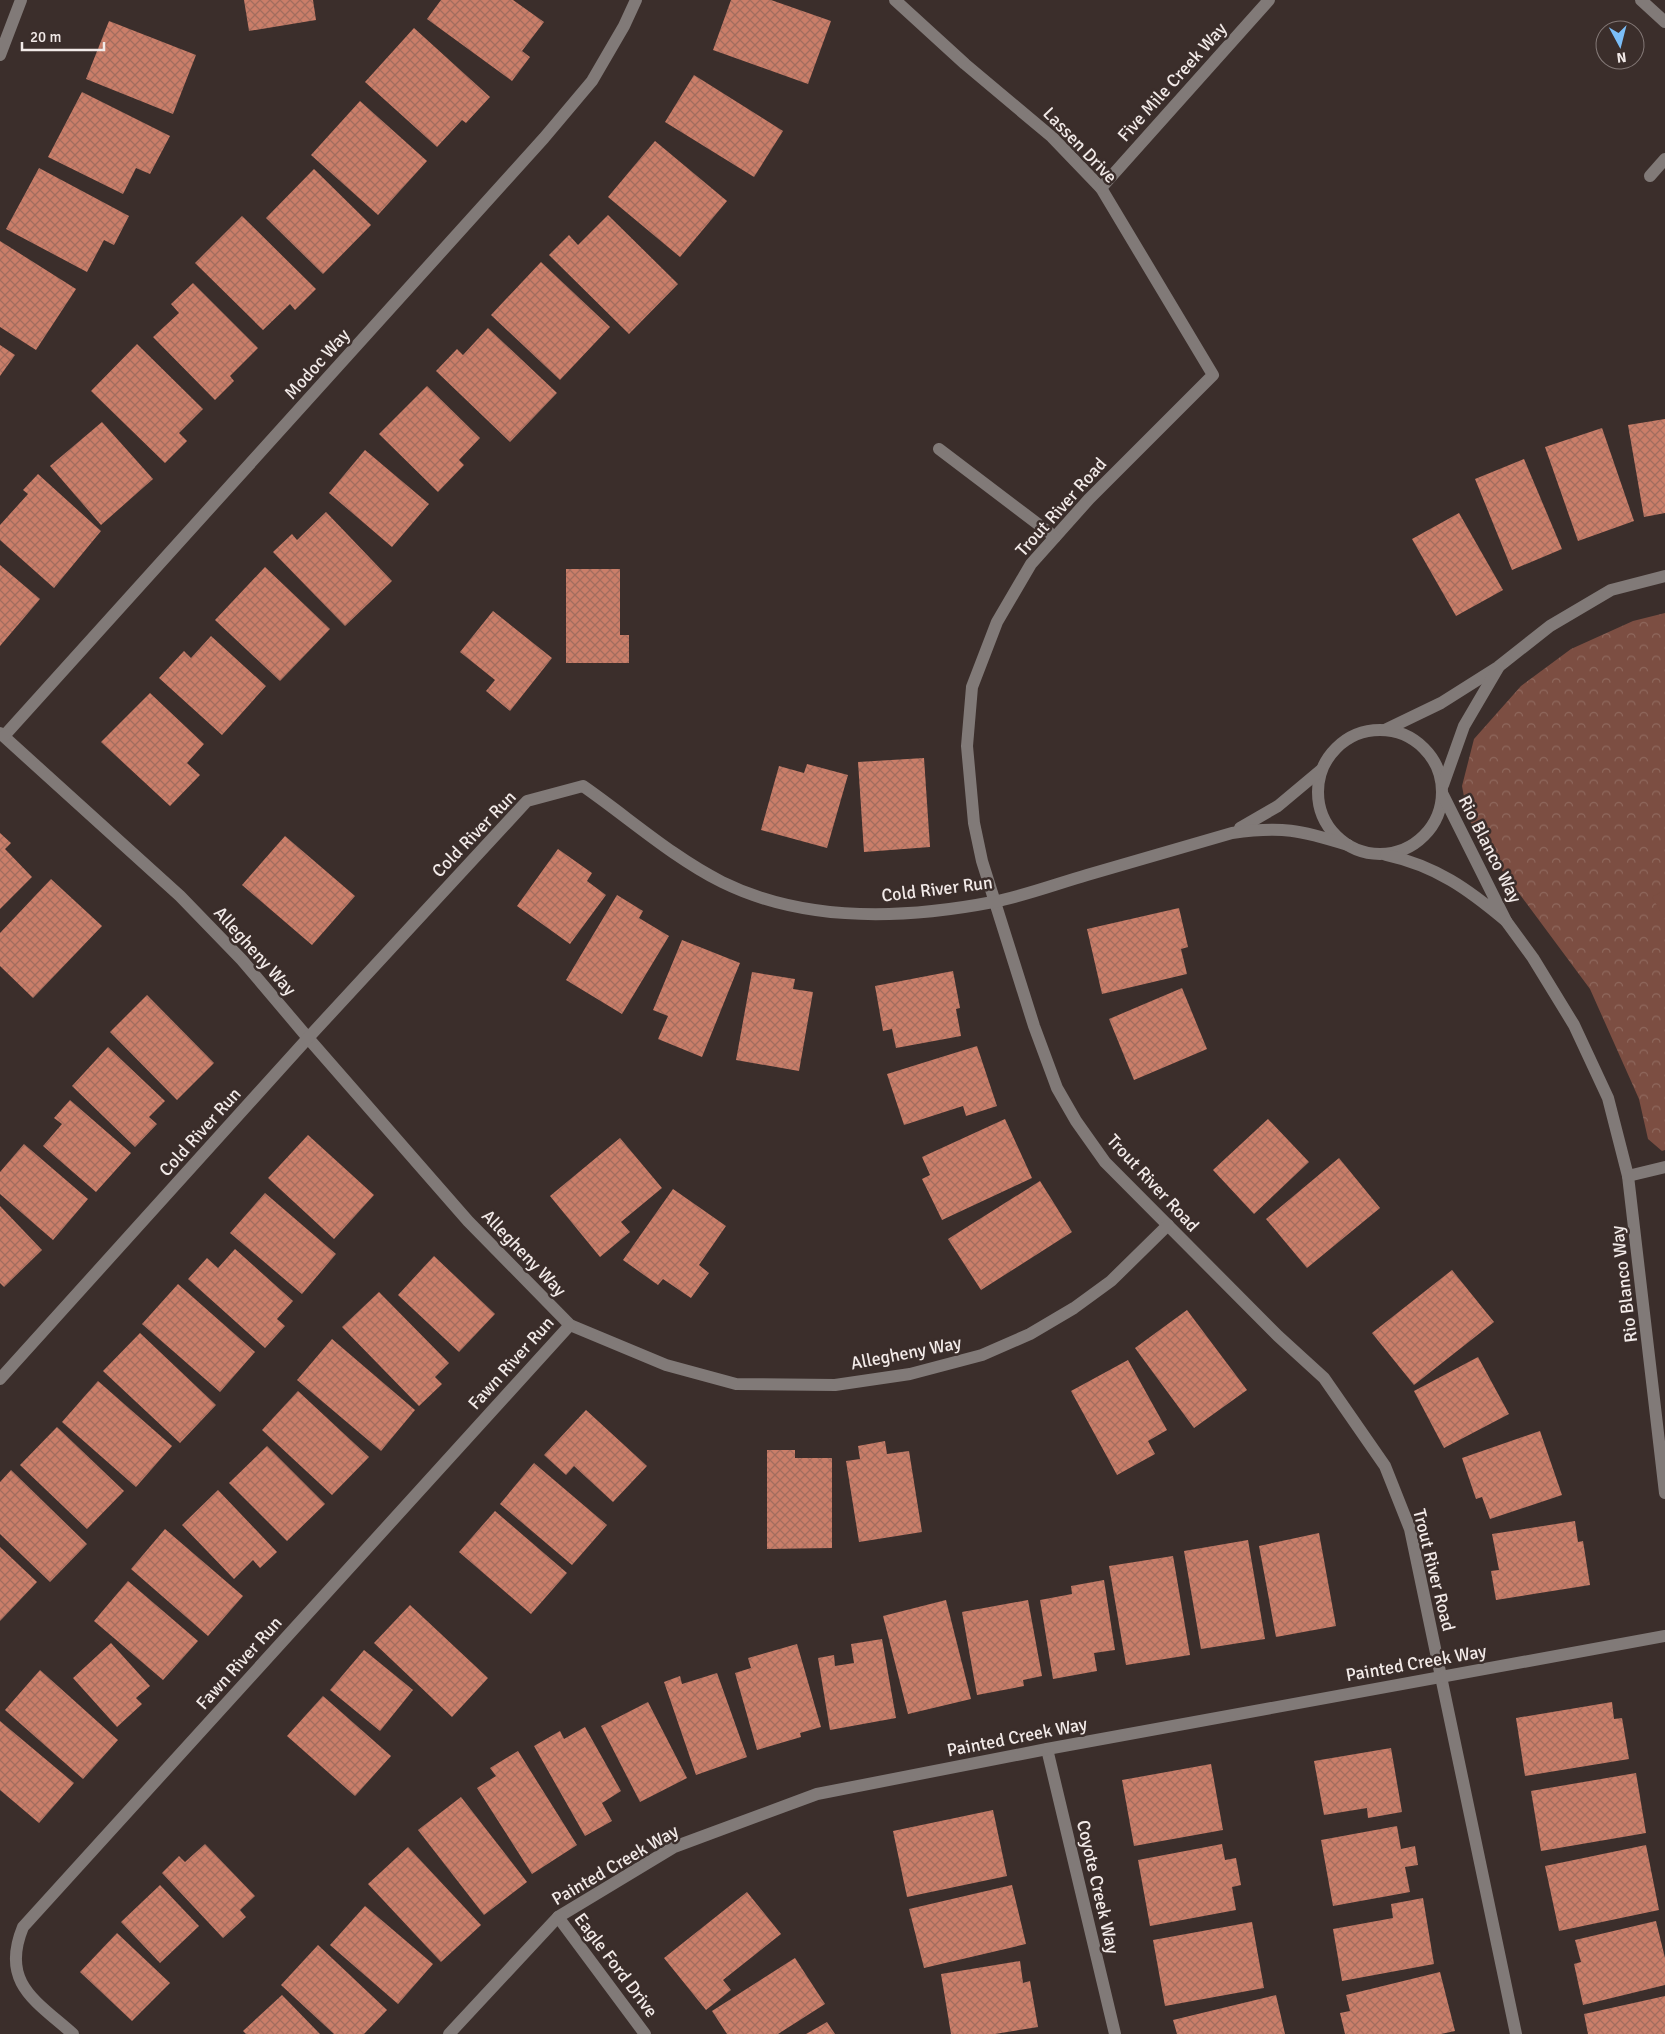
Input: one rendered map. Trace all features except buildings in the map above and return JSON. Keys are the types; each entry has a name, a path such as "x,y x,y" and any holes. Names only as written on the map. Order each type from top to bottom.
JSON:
{"street":[{"path":"0,56 21,0"},
{"name":"Modoc Way","path":"2,735 544,138 592,81 624,26 636,0"},
{"name":"Lassen Drive","path":"895,0 966,64 1052,137 1101,188 1213,375"},
{"name":"Five Mile Creek Way","path":"1101,188 1269,0"},
{"path":"1641,0 1665,22"},
{"path":"1650,176 1665,159"},
{"name":"Trout River Road","path":"1213,375 1089,499 1031,564 997,622 972,687 967,746 969,787 976,833 994,902 1034,1026 1057,1088 1076,1121 1105,1162 1278,1336 1324,1378 1385,1466 1410,1529 1516,2034"},
{"path":"939,449 1055,537"},
{"path":"1385,730 1441,704 1498,667 1550,626 1611,590 1665,576"},
{"path":"1442,790 1433,759 1423,747 1411,738 1397,732 1385,730 1366,731 1351,736 1328,756 1321,770 1318,785 1318,801 1322,816 1329,828 1348,845 1365,852 1382,854 1408,847 1420,839 1430,829 1437,816 1442,790 1464,726 1498,667"},
{"name":"Allegheny Way","path":"2,735 180,896 242,960 468,1221 570,1324 666,1365 736,1384 835,1385 910,1374 982,1355 1030,1334 1074,1308 1111,1281 1168,1225"},
{"name":"Cold River Run","path":"1232,833 1278,806 1321,770"},
{"name":"Cold River Run","path":"0,1380 308,1038 527,801 582,786 616,809 674,854 724,882 781,903 835,913 917,913 994,902 1232,833 1268,828 1304,831 1348,845"},
{"name":"Rio Blanco Way","path":"1442,790 1506,921 1533,958 1574,1025 1608,1098 1628,1176 1665,1493"},
{"name":"Rio Blanco Way","path":"1382,854 1414,861 1446,876 1466,888 1506,921"},
{"path":"1628,1176 1665,1168"},
{"name":"Fawn River Run","path":"73,2034 29,1995 16,1977 14,1953 23,1927 570,1324"},
{"name":"Painted Creek Way","path":"449,2034 558,1917 674,1847 817,1794 1047,1749 1665,1636"},
{"name":"Coyote Creek Way","path":"1047,1749 1115,2034"},
{"name":"Eagle Ford Drive","path":"558,1917 645,2034"}],"green space":[{"path":"1665,613 1665,1150 1662,1151 1648,1139 1639,1099 1590,989 1495,861 1468,818 1462,786 1474,739 1521,686 1571,649 1633,621"},
{"path":"1665,890 1665,919 1652,897"}]}
